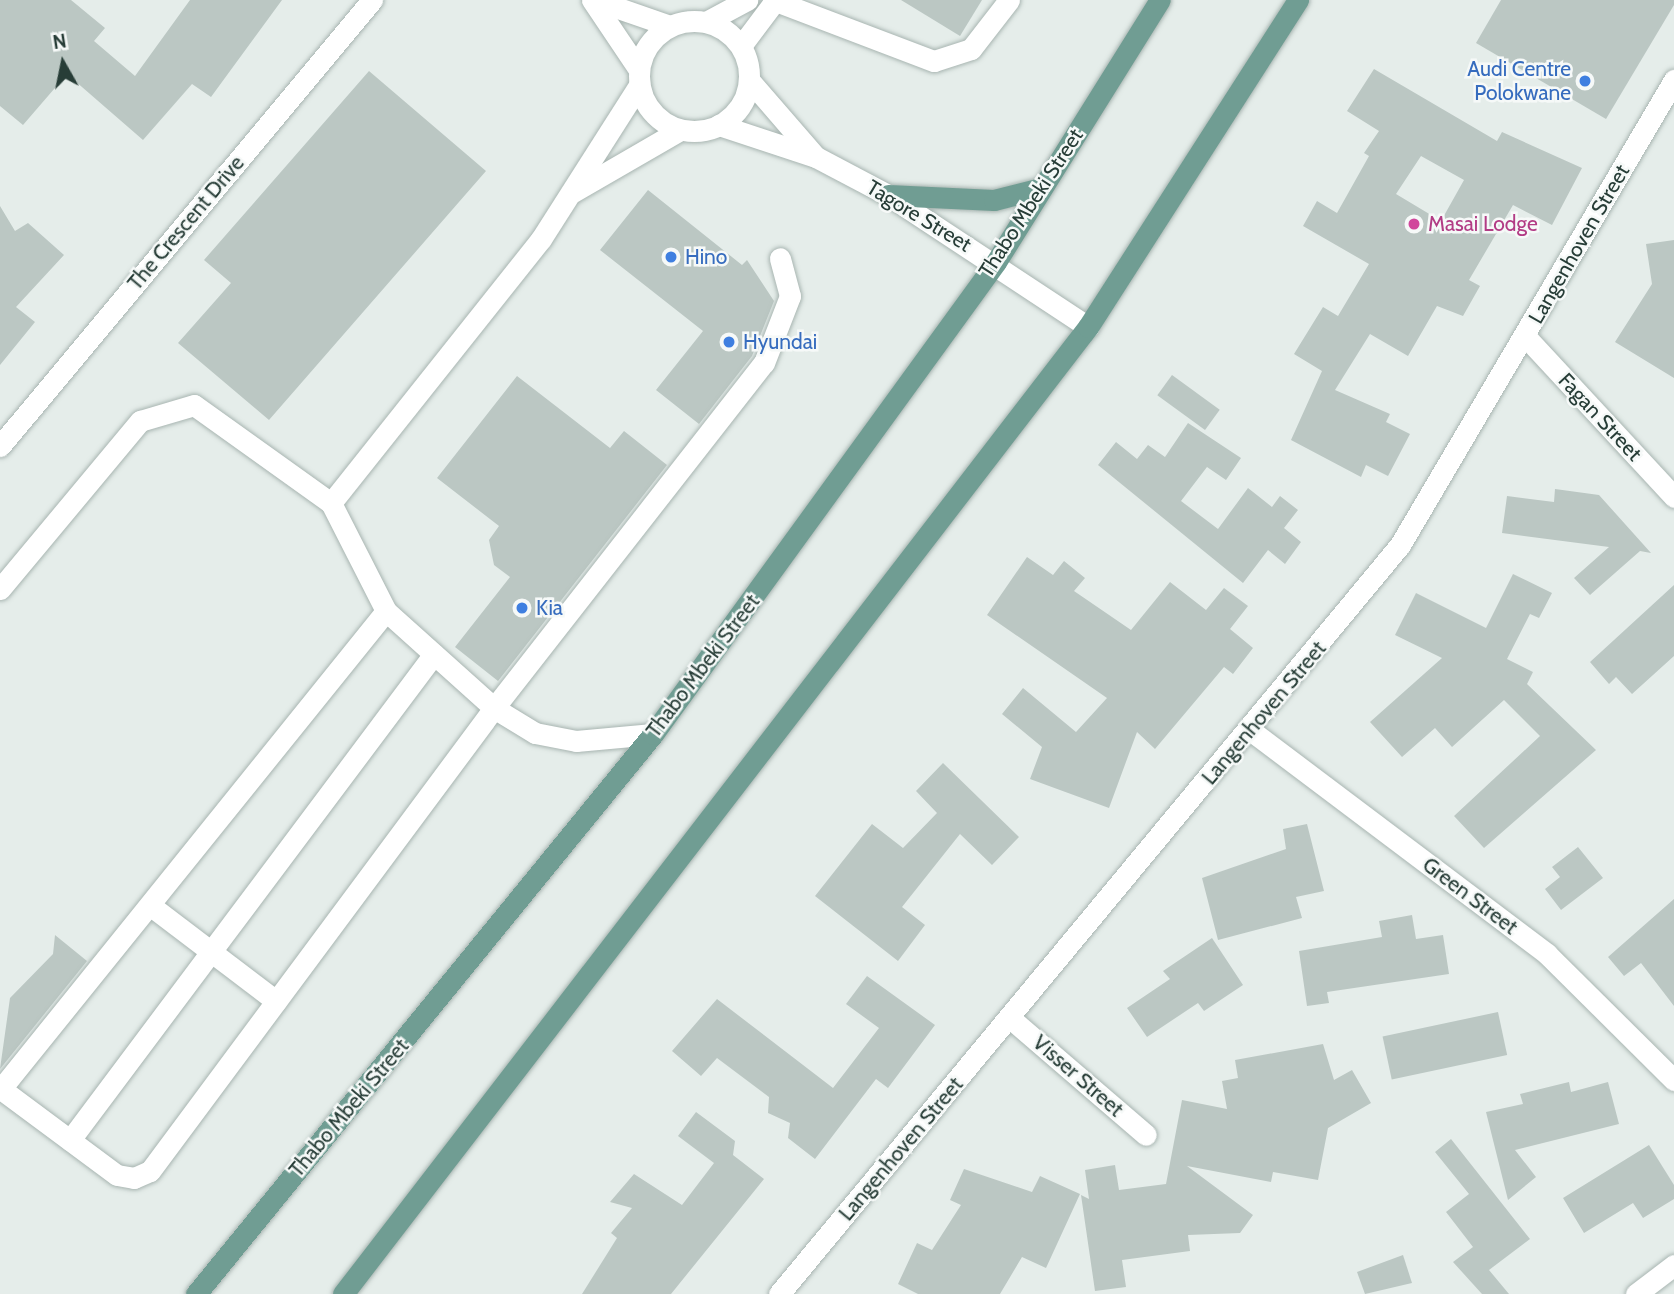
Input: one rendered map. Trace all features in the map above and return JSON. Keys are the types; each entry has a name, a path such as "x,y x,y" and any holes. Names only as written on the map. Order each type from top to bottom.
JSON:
{"main road":[{"name":"Thabo Mbeki Street","path":"196,1294 653,734 996,261 1160,0"},
{"path":"343,1294 1088,327 1298,0"},
{"path":"888,195 995,201 1041,188"}],"street":[{"name":"The Crescent Drive","path":"0,446 372,0"},
{"path":"593,0 670,26 706,22 747,0"},
{"path":"573,192 680,130 653,114 639,77 593,0"},
{"path":"706,22 741,46 774,1 934,61 971,49 1009,0"},
{"path":"331,503 573,192 639,77 649,44 670,26"},
{"name":"Tagore Street","path":"741,46 750,80 816,157"},
{"path":"719,125 740,107 750,80"},
{"name":"Langenhoven Street","path":"779,1294 1250,730 1400,545 1526,337 1674,80"},
{"name":"Tagore Street","path":"680,130 719,125 816,157 888,195 996,261 1088,327"},
{"path":"386,611 151,906 0,1089 117,1175 134,1178 150,1171 494,709 764,363 787,319 790,296 780,258"},
{"name":"Fagan Street","path":"1526,337 1674,497"},
{"path":"0,589 140,421 180,404 205,408 331,503 386,611 494,709 535,733 576,741 653,734"},
{"path":"70,1139 435,654"},
{"name":"Green Street","path":"1250,730 1547,954 1674,1080"},
{"path":"151,906 276,1001"},
{"name":"Visser Street","path":"1010,1018 1146,1135"},
{"path":"1636,1294 1674,1265"}],"building":[{"path":"0,0 71,0 105,28 94,41 135,76 190,0 282,0 211,97 192,84 143,140 67,74 23,125 0,106"},
{"path":"901,0 982,0 960,36"},
{"name":"Audi Centre Polokwane","path":"1501,0 1674,0 1674,5 1606,119 1476,43"},
{"path":"1374,69 1497,141 1502,132 1582,168 1552,225 1513,205 1469,280 1480,286 1463,316 1437,306 1408,356 1370,334 1335,390 1390,414 1386,422 1410,434 1388,476 1366,465 1361,477 1291,440 1322,371 1294,354 1323,307 1338,316 1369,264 1303,226 1317,201 1337,213 1369,156 1364,153 1379,131 1347,111","holes":["1421,156 1464,180 1441,221 1396,194"]},
{"path":"369,71 486,171 269,420 178,343 231,283 204,260"},
{"path":"648,190 742,265 747,260 774,301 752,356 699,424 656,390 703,331 600,250"},
{"path":"0,206 15,231 28,223 64,255 16,307 35,322 0,365"},
{"path":"1674,240 1674,378 1615,342 1652,284 1646,244"},
{"path":"1172,375 1220,410 1205,430 1157,395"},
{"path":"517,376 610,448 624,431 667,465 498,681 455,647 510,577 494,565 489,540 499,526 437,478"},
{"path":"1188,423 1241,458 1226,480 1207,467 1181,501 1218,529 1248,488 1272,507 1280,496 1298,510 1284,528 1301,542 1285,564 1268,550 1243,583 1098,465 1116,442 1137,459 1148,445 1165,457"},
{"path":"1555,489 1599,495 1651,553 1640,551 1590,595 1574,578 1609,547 1502,533 1507,496 1554,502"},
{"path":"1027,557 1053,575 1064,561 1085,578 1074,591 1131,630 1170,582 1206,610 1224,588 1248,606 1230,629 1253,648 1233,674 1224,667 1155,749 1137,732 1109,808 1030,779 1042,747 1002,714 1023,688 1076,732 1107,698 987,615"},
{"path":"1513,574 1552,593 1539,618 1530,614 1507,659 1533,672 1527,684 1596,750 1484,848 1454,816 1540,736 1504,700 1452,747 1435,728 1402,757 1370,722 1442,658 1395,635 1416,593 1486,628"},
{"path":"1674,585 1674,656 1632,694 1616,677 1609,684 1590,662"},
{"path":"943,763 1019,837 992,865 960,834 902,907 925,925 898,961 815,896 872,824 903,848 937,813 916,791"},
{"path":"1307,824 1324,891 1296,897 1302,918 1218,940 1202,878 1286,849 1283,829"},
{"path":"1578,847 1603,878 1561,910 1545,889 1560,877 1552,867"},
{"path":"1674,899 1674,1006 1641,963 1624,976 1608,957"},
{"path":"1412,915 1416,939 1443,935 1449,974 1327,992 1329,1003 1307,1006 1299,951 1382,937 1379,921"},
{"path":"55,935 87,961 0,1069 10,998 53,954"},
{"path":"1212,938 1243,985 1204,1011 1198,1003 1147,1037 1127,1008 1170,979 1163,971"},
{"path":"867,976 935,1025 888,1088 876,1079 815,1159 788,1138 790,1123 768,1113 769,1097 717,1058 701,1076 672,1051 717,999 833,1088 879,1028 846,1004"},
{"path":"1498,1012 1507,1055 1392,1080 1383,1037"},
{"path":"1323,1044 1334,1080 1352,1070 1371,1103 1328,1128 1318,1180 1273,1172 1271,1182 1187,1166 1253,1215 1240,1233 1188,1235 1190,1251 1122,1260 1126,1287 1095,1291 1081,1195 1089,1199 1085,1170 1115,1165 1119,1190 1166,1184 1182,1100 1227,1109 1222,1081 1238,1078 1235,1060"},
{"path":"1569,1082 1571,1092 1608,1082 1619,1124 1515,1150 1536,1177 1508,1200 1486,1112 1523,1104 1520,1094"},
{"path":"696,1112 735,1141 733,1155 764,1179 671,1294 582,1294 617,1238 611,1233 632,1208 610,1202 634,1174 682,1205 714,1163 678,1136"},
{"path":"1451,1139 1530,1239 1489,1270 1509,1294 1482,1294 1453,1262 1473,1247 1446,1212 1469,1194 1435,1152"},
{"path":"1649,1145 1674,1185 1674,1199 1643,1218 1633,1203 1584,1233 1563,1198"},
{"path":"964,1169 1032,1192 1040,1176 1080,1194 1046,1268 1022,1257 1000,1294 918,1294 898,1284 917,1243 932,1250 961,1205 950,1200"},
{"path":"1403,1255 1412,1283 1365,1294 1357,1272"}],"place":[{"name":"Audi Centre Polokwane","path":"1585,81"},
{"name":"Masai Lodge","path":"1414,224"},
{"name":"Hino","path":"671,257"},
{"name":"Hyundai","path":"729,342"},
{"name":"Kia","path":"522,608"}]}
